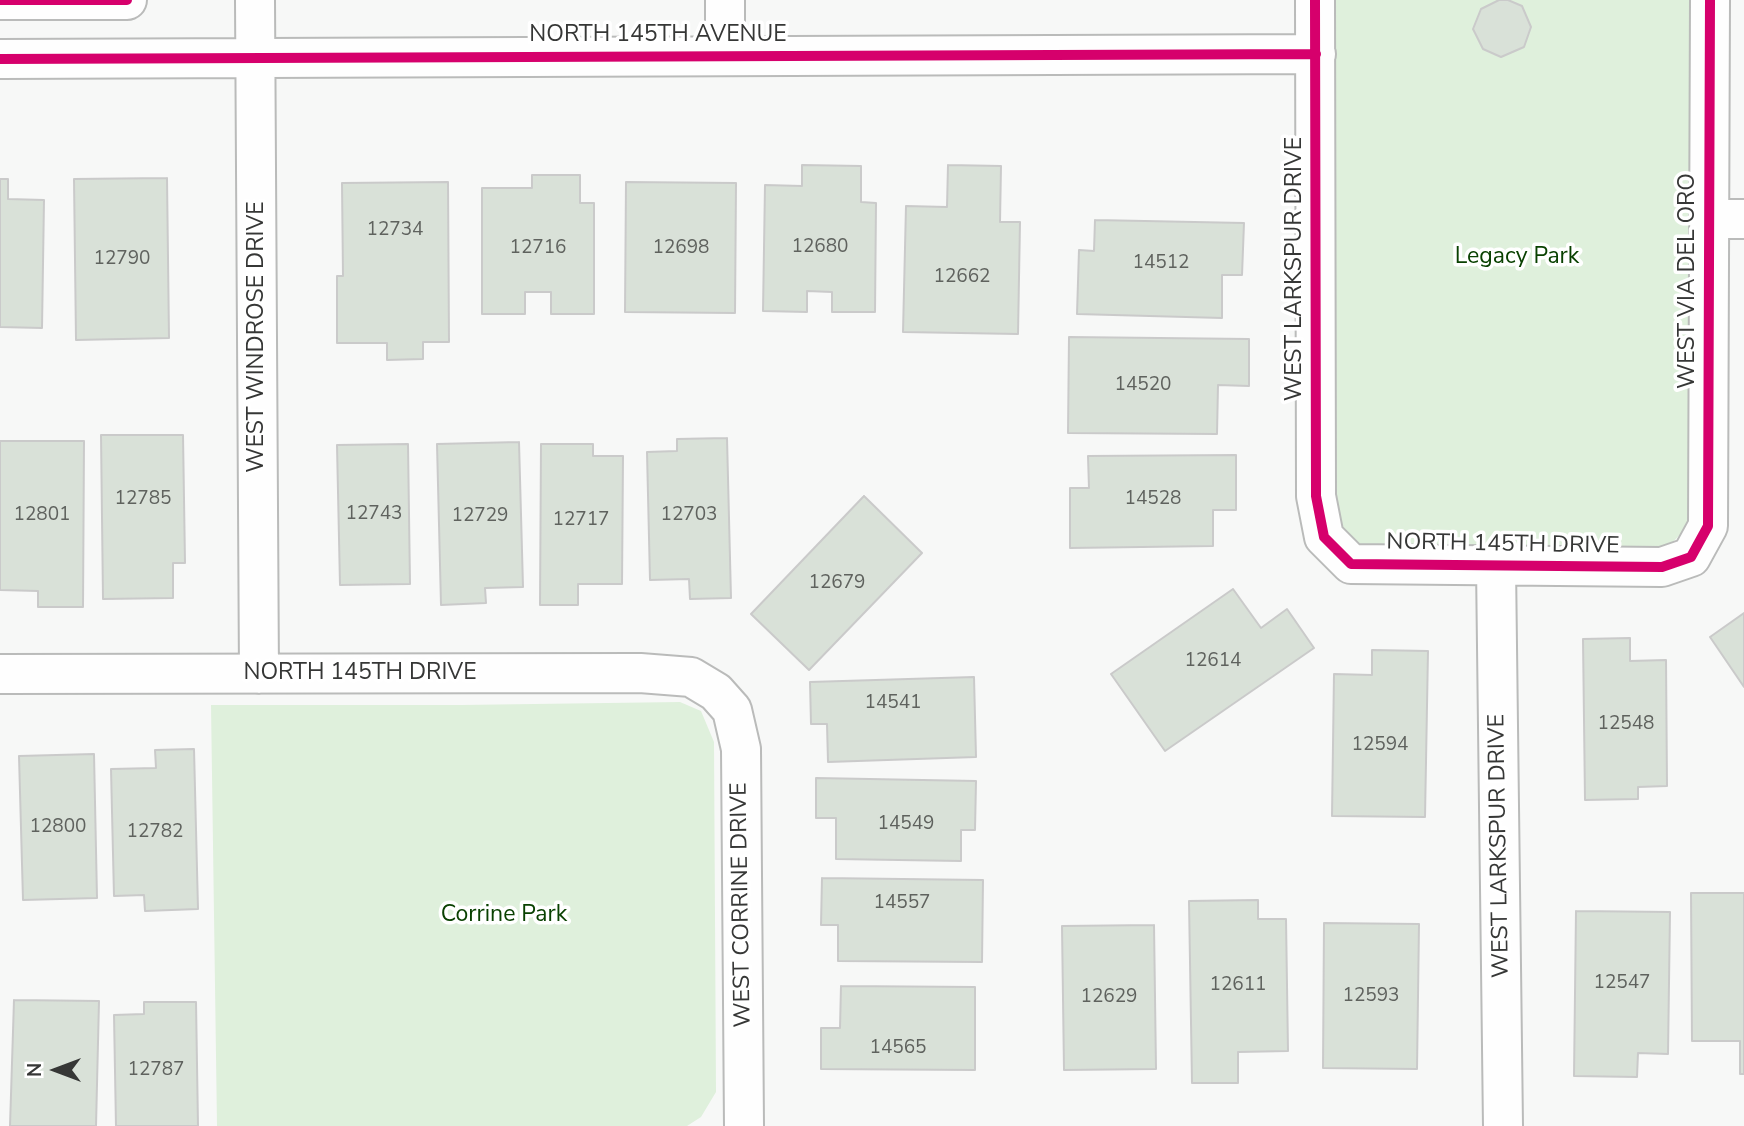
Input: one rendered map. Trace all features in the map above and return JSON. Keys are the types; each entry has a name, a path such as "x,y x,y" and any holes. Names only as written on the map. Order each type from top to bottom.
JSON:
{"street":[{"path":"0,0 127,0"},
{"name":"WEST WINDROSE DRIVE","path":"255,0 259,674"},
{"path":"725,0 725,56"},
{"name":"WEST LARKSPUR DRIVE","path":"1315,0 1316,496 1324,537"},
{"name":"WEST VIA DEL ORO","path":"1691,557 1708,526 1727,219 1710,0"},
{"name":"NORTH 145TH AVENUE","path":"0,59 1316,54"},
{"name":"NORTH 145TH DRIVE","path":"1324,537 1352,564 1662,567 1691,557"},
{"name":"WEST LARKSPUR DRIVE","path":"1496,566 1503,1126"},
{"name":"NORTH 145TH DRIVE","path":"0,674 640,673 691,677 716,692"},
{"name":"WEST CORRINE DRIVE","path":"716,692 732,710 741,749 744,1126"}],"green space":[{"name":"Legacy Park","path":"1334,0 1699,0 1701,513 1669,546 1358,549 1333,521"},
{"name":"Corrine Park","path":"680,702 701,711 714,742 716,1092 701,1117 687,1126 217,1126 211,705"}],"building":[{"path":"1499,0 1508,0 1522,6 1531,27 1524,47 1501,57 1483,49 1473,29 1481,9"},
{"path":"802,165 861,166 861,202 876,203 875,312 832,312 832,292 807,291 807,312 763,311 765,185 802,186"},
{"path":"948,165 1001,166 1000,222 1020,222 1018,334 903,332 906,206 947,207"},
{"path":"532,175 580,175 580,203 594,203 594,314 551,314 551,292 525,292 525,314 482,314 482,188 532,188"},
{"path":"167,178 169,338 76,340 74,179"},
{"path":"0,179 8,179 8,199 44,200 42,328 0,327"},
{"path":"448,182 449,342 423,342 423,359 387,360 387,343 337,343 337,276 343,276 342,183"},
{"path":"626,182 736,183 735,313 625,312"},
{"path":"1095,220 1244,223 1242,275 1222,275 1222,318 1077,314 1079,250 1094,251"},
{"path":"1069,337 1249,339 1249,386 1218,385 1217,434 1068,433"},
{"path":"101,435 183,435 185,563 173,563 173,598 103,599"},
{"path":"727,438 731,598 690,599 689,579 650,580 647,452 677,451 677,439"},
{"path":"0,441 84,441 83,607 38,607 38,591 0,590"},
{"path":"519,442 523,587 485,588 486,603 441,605 437,444"},
{"path":"408,444 410,584 340,585 337,445"},
{"path":"541,444 593,444 593,456 623,456 622,584 578,584 578,605 540,605"},
{"path":"1236,455 1236,510 1213,510 1213,546 1070,548 1070,488 1089,488 1088,456"},
{"path":"864,496 922,553 809,670 751,614"},
{"path":"1233,589 1261,628 1287,609 1314,648 1165,751 1111,674"},
{"path":"1744,613 1744,687 1710,637"},
{"path":"1630,638 1630,661 1666,660 1667,786 1638,787 1638,799 1585,800 1583,639"},
{"path":"1372,650 1428,651 1425,817 1332,816 1334,674 1372,675"},
{"path":"974,677 976,757 828,762 827,724 811,724 810,682"},
{"path":"194,749 198,909 145,911 144,895 114,896 111,769 156,768 155,750"},
{"path":"94,754 97,898 23,900 19,756"},
{"path":"816,778 976,781 975,830 961,830 961,861 836,859 836,818 816,818"},
{"path":"822,878 983,880 982,962 838,961 838,925 821,925"},
{"path":"1691,893 1744,893 1744,1074 1740,1074 1740,1041 1692,1041"},
{"path":"1258,900 1258,919 1286,919 1288,1051 1238,1052 1238,1083 1192,1083 1189,901"},
{"path":"1576,911 1670,912 1668,1054 1638,1053 1637,1077 1574,1076"},
{"path":"1324,923 1419,924 1417,1069 1323,1068"},
{"path":"1154,925 1156,1069 1064,1070 1062,926"},
{"path":"841,986 975,987 975,1070 821,1069 821,1028 840,1028"},
{"path":"14,1000 99,1001 96,1126 10,1126"},
{"path":"144,1002 196,1002 198,1126 116,1126 114,1015 144,1014"}],"cycle path":[{"path":"0,0 127,0"},
{"path":"1315,0 1316,496 1324,537 1351,564 1662,567 1691,557 1708,526 1710,0"},
{"path":"0,59 1316,54"}]}
